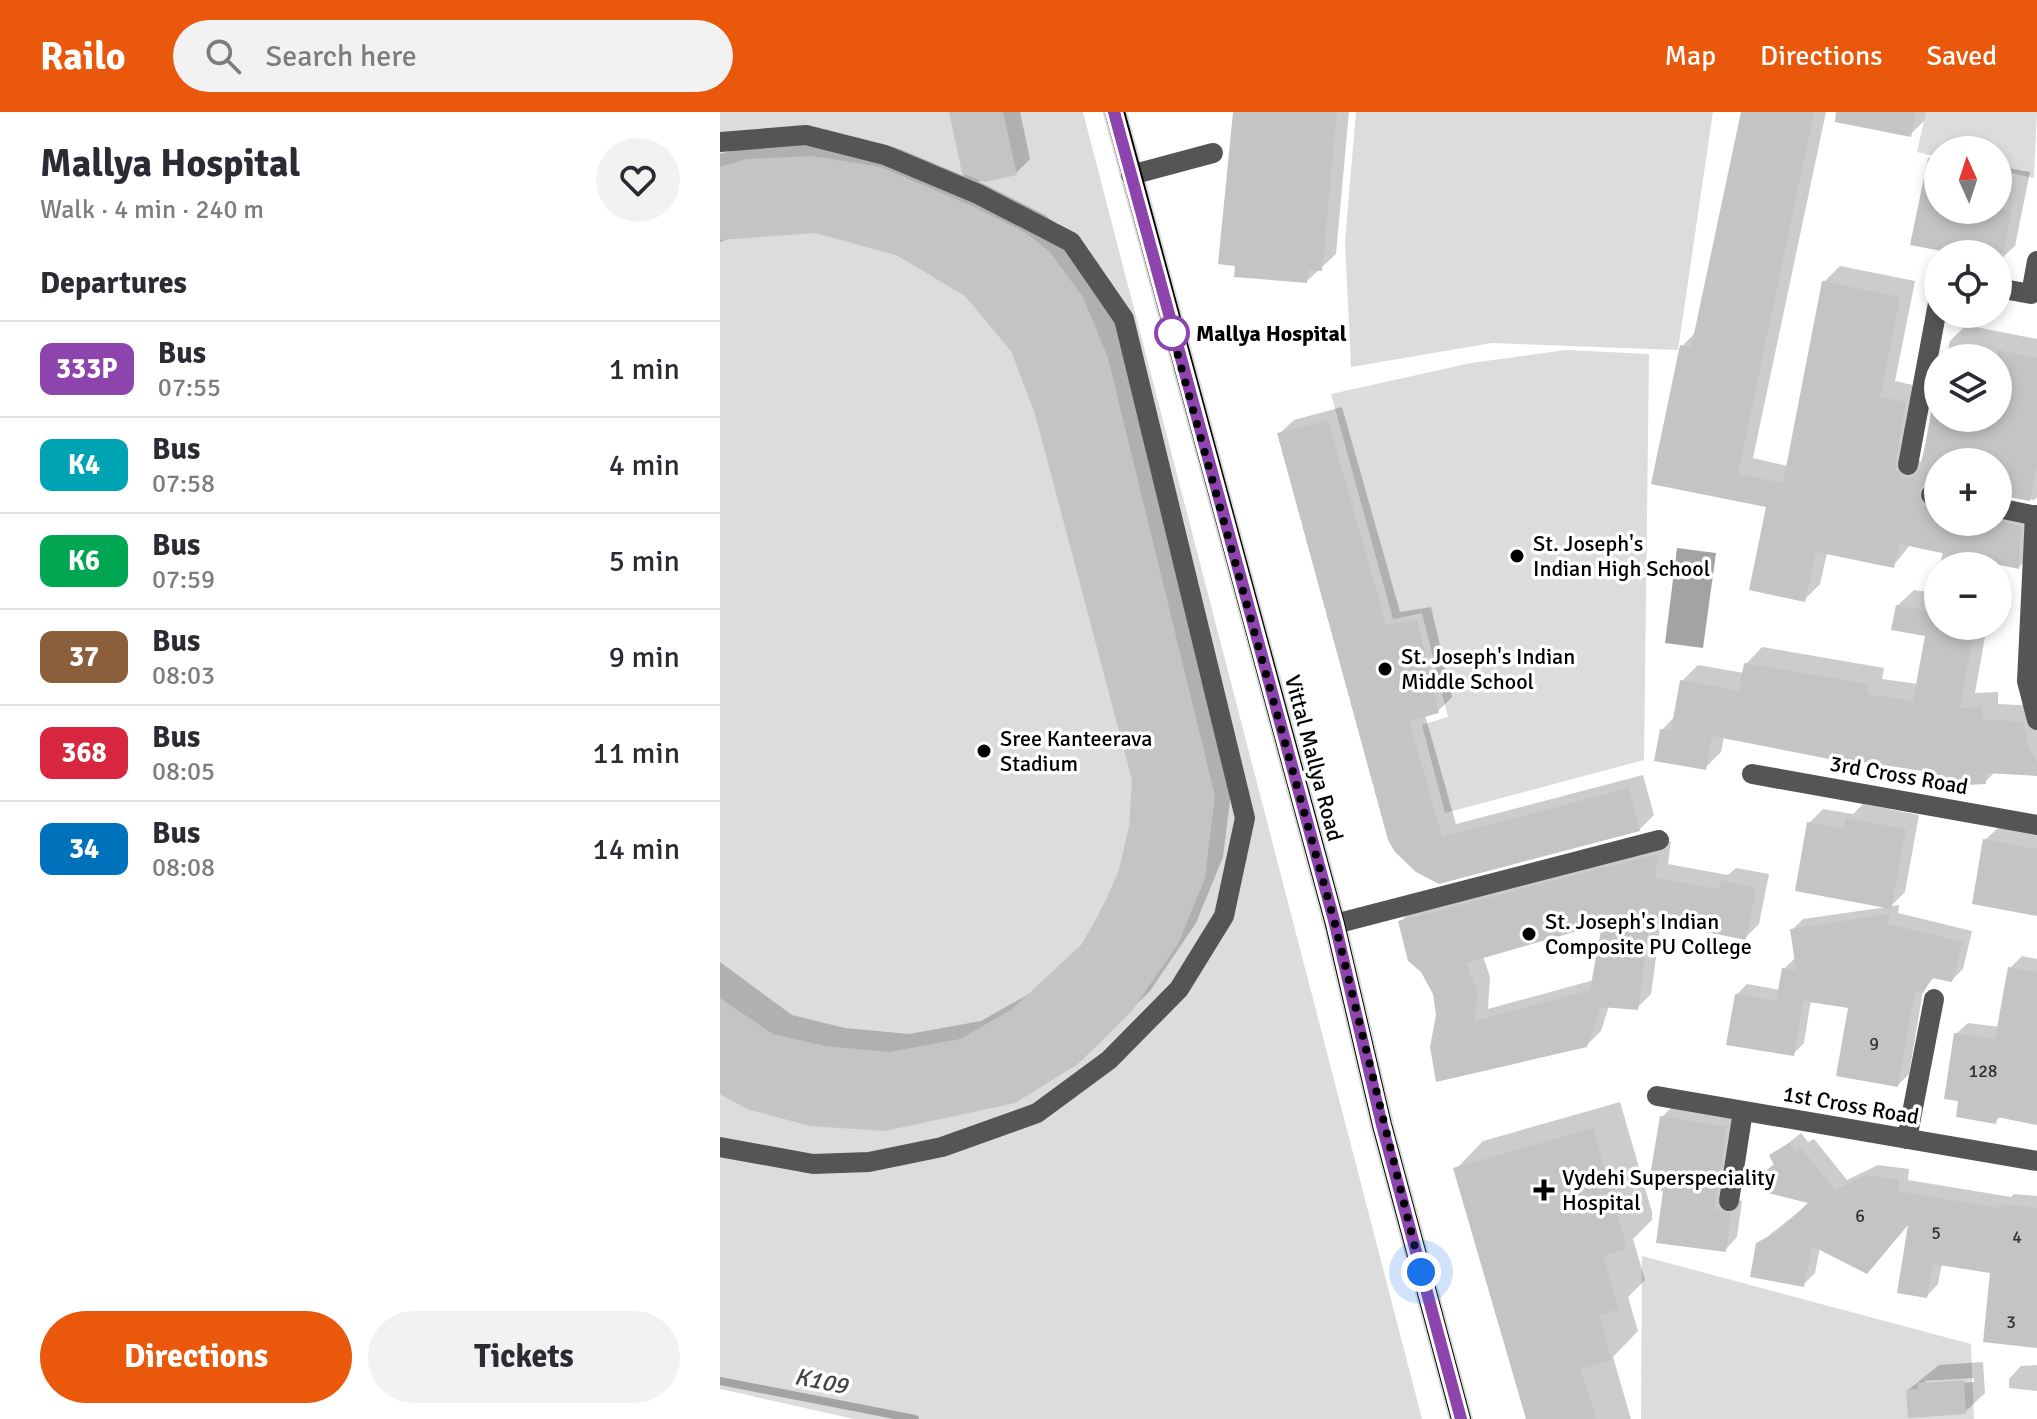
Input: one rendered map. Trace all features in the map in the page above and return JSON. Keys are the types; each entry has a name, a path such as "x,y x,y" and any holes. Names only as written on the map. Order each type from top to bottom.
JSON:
{"main road":[{"name":"Vittal Mallya Road","path":"1115,112 1335,924 1382,1125 1461,1419"}],"street":[{"path":"720,142 806,135 885,155 978,194 1071,242 1124,319 1245,818 1224,916 1179,989 1109,1060 1037,1113 942,1147 869,1162 813,1164 720,1147"},
{"path":"1131,175 1213,153"},
{"path":"2012,291 2031,294 2037,261"},
{"path":"1908,465 1933,328"},
{"path":"2012,511 2036,516 2027,681 2037,720"},
{"name":"3rd Cross Road","path":"1752,774 2037,825"},
{"path":"1335,924 1659,840"},
{"path":"1907,1139 1934,999"},
{"name":"1st Cross Road","path":"1657,1096 2037,1161"},
{"path":"1729,1201 1743,1111"}],"shaded area":[{"name":"Sree Kanteerava Stadium","path":"720,112 1083,112 1422,1419 854,1419 720,1389"},
{"path":"1356,112 1713,112 1678,350 1492,343 1351,367 1345,242"},
{"path":"1926,112 2037,112 2034,178 2012,173 2012,136 1924,136 1924,154 1917,152"},
{"path":"1566,350 1649,354 1644,760 1445,813 1422,725 1448,717 1422,613 1393,619 1331,394 1471,363"},
{"path":"1677,548 1716,553 1703,648 1665,643"},
{"path":"1642,1256 1971,1344 1974,1419 1641,1419"}],"building":[{"path":"949,112 1003,112 1017,175 984,182 962,173"},
{"path":"1233,112 1337,112 1322,271 1308,270 1307,283 1234,277 1235,266 1218,264"},
{"path":"1741,112 1814,112 1738,474 1783,483 1822,281 1900,297 1880,397 1906,402 1896,470 1905,478 1913,477 1921,468 1924,451 1924,486 1918,492 1924,506 1924,536 2012,536 2012,524 2021,526 2019,569 2012,568 2012,552 1937,552 1899,544 1894,568 1816,552 1805,602 1749,590 1766,507 1651,484 1680,345 1691,348"},
{"path":"1836,112 1916,112 1911,137 1835,122"},
{"name":"Sree Kanteerava Stadium","path":"812,156 881,167 1026,233 1049,251 1083,297 1108,358 1215,796 1205,878 1178,944 1131,1012 1078,1064 1015,1103 885,1131 810,1126 747,1109 720,1094 720,998 773,1034 825,1046 889,1052 960,1039 1012,1009 1081,945 1103,907 1119,870 1129,826 1132,780 1035,414 1011,351 965,296 896,255 815,233 720,240 720,167 747,159"},
{"path":"1924,177 1924,224 2009,224 2006,240 1924,240 1924,248 1910,245"},
{"path":"2012,353 2037,358 2037,465 2030,501 2012,498 2012,448 1925,448 1927,432 2012,432"},
{"name":"St. Joseph's Indian Middle School","path":"1328,420 1386,625 1417,620 1439,713 1409,721 1442,837 1629,788 1640,831 1439,884 1416,872 1395,852 1388,840 1277,433"},
{"path":"1896,605 1924,610 1924,636 1891,630"},
{"path":"1924,640 1972,640 1960,708 1982,707 1983,719 2024,722 2027,744 2037,763 2037,776 1986,773 1986,784 1930,787 1930,772 1856,761 1855,764 1712,736 1706,770 1654,761 1660,729 1671,731 1680,680 1739,691 1744,663 1869,684 1867,694 1913,701"},
{"path":"1846,818 1906,829 1891,909 1795,891 1807,822 1844,829"},
{"path":"1983,839 2037,849 2037,916 1972,904"},
{"path":"1658,854 1655,878 1719,889 1720,880 1756,888 1746,940 1650,921 1638,1010 1601,1007 1587,1047 1436,1082 1430,1047 1436,1015 1433,994 1421,972 1408,961 1398,921","holes":["1602,924 1590,990 1475,1021 1477,991 1466,963"]},
{"path":"1890,914 1888,924 1963,942 1952,982 1932,978 1923,993 1915,991 1898,1087 1836,1076 1848,1008 1803,1001 1794,1056 1726,1045 1735,994 1776,1001 1782,968 1796,970 1790,929"},
{"path":"2008,967 2037,972 2037,1125 1997,1117 1996,1124 1956,1117 1958,1101 1944,1099 1954,1033 1995,1039"},
{"path":"1660,1116 1727,1127 1714,1208 1731,1214 1726,1252 1656,1243 1663,1191 1648,1188"},
{"path":"1593,1128 1625,1240 1625,1249 1603,1256 1619,1309 1599,1315 1612,1360 1581,1369 1596,1419 1526,1419 1453,1168"},
{"path":"1789,1143 1796,1152 1802,1149 1835,1190 1866,1175 1899,1180 1897,1191 2000,1208 2000,1204 2037,1208 2037,1348 1983,1342 1990,1273 1933,1264 1927,1298 1897,1293 1908,1225 1867,1274 1812,1246 1804,1287 1750,1277 1756,1243 1777,1232 1808,1203 1764,1192 1754,1179 1774,1165 1769,1155"},
{"path":"1964,1380 1966,1414 1908,1418 1906,1390 1918,1389 1918,1383"}],"waterway":[{"name":"K109","path":"720,1381 915,1419"}],"bus line":[{"name":"333P","path":"1114,112 1335,924 1382,1125 1461,1419"}],"place":[{"name":"Mallya Hospital","path":"1172,333"},
{"name":"St. Joseph's Indian High School","path":"1517,556"},
{"name":"St. Joseph's Indian Middle School","path":"1385,669"},
{"name":"Sree Kanteerava Stadium","path":"984,751"},
{"name":"St. Joseph's Indian Composite PU College","path":"1529,934"},
{"name":"Vydehi Superspeciality Hospital","path":"1544,1190"}],"route":[{"path":"1172,333 1171,330 1335,924 1382,1125 1421,1272"}]}
